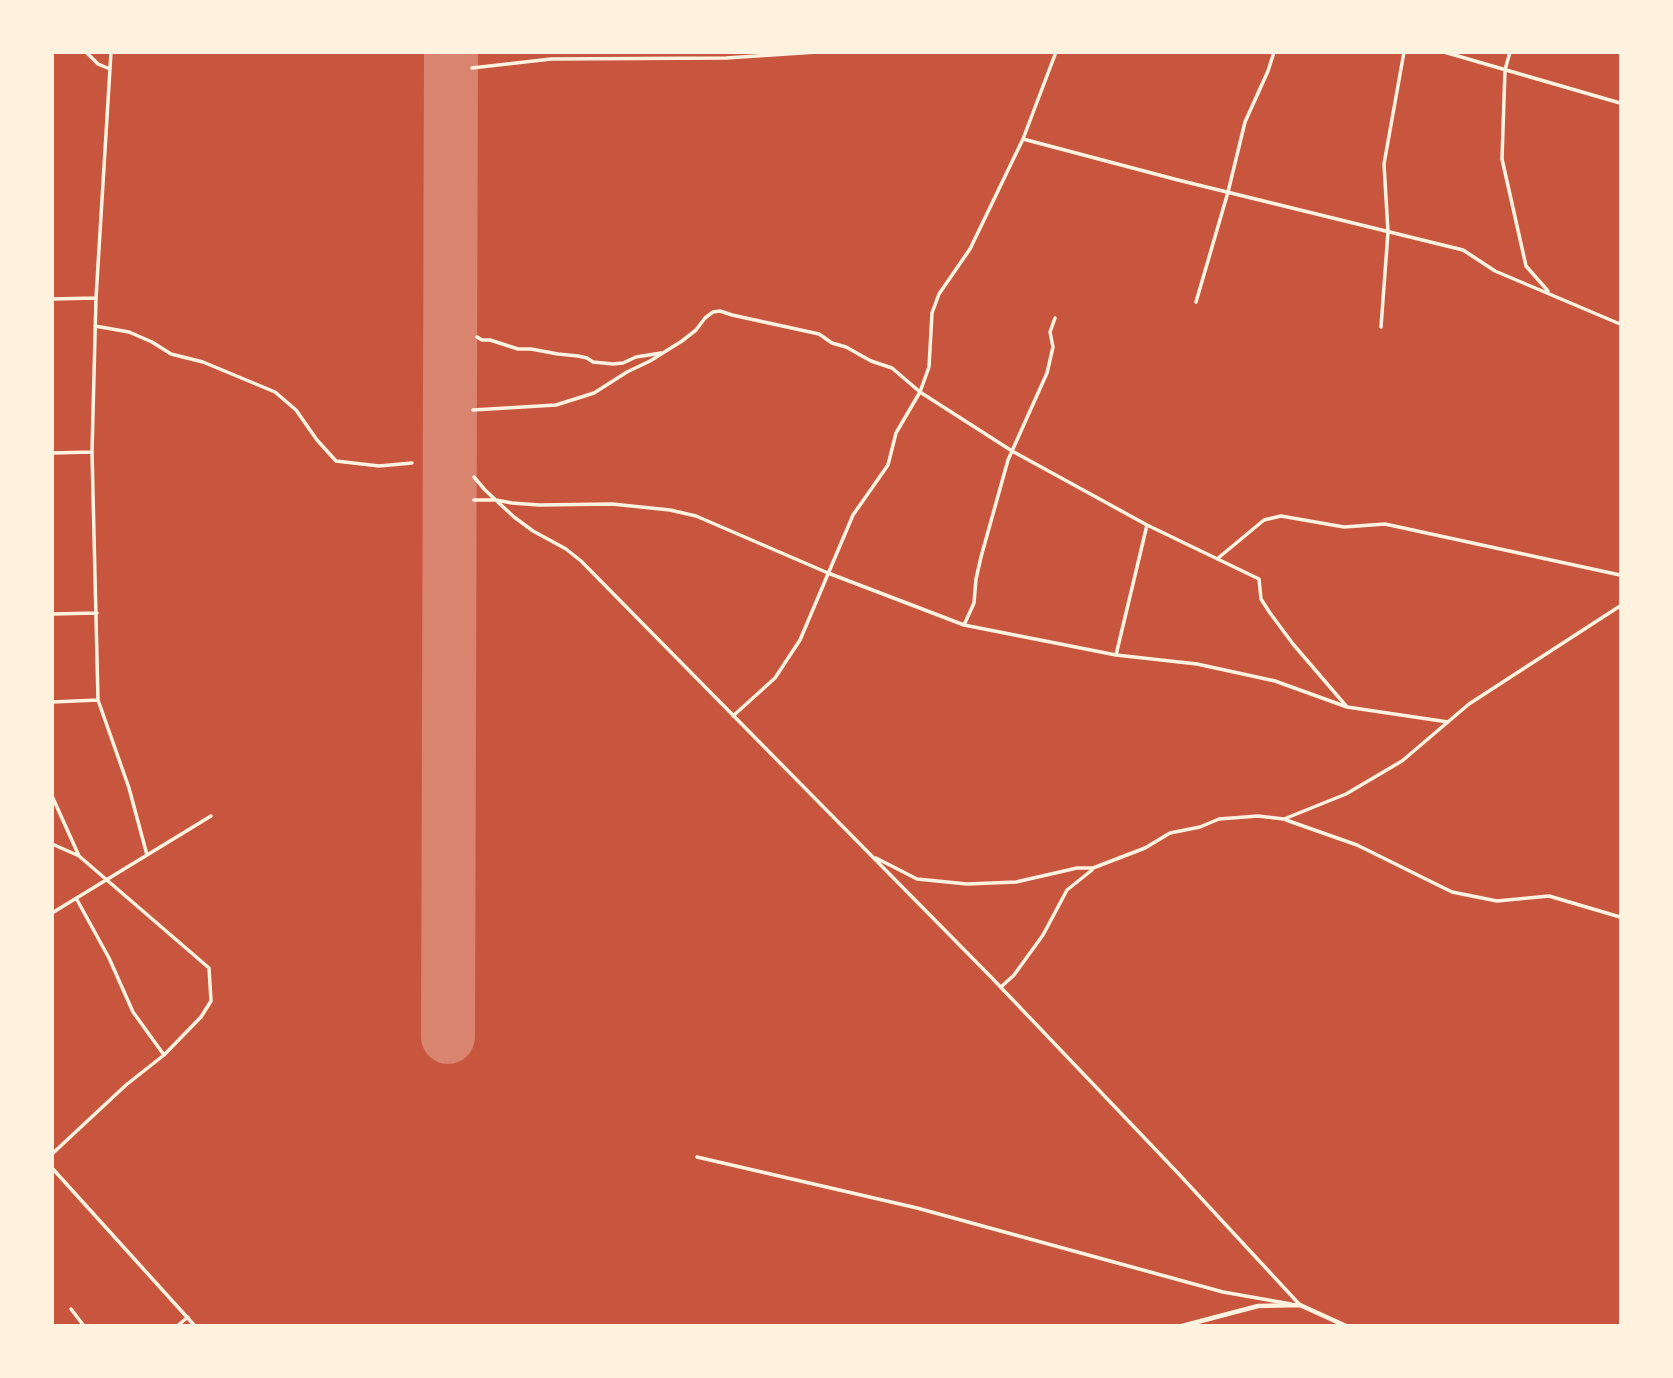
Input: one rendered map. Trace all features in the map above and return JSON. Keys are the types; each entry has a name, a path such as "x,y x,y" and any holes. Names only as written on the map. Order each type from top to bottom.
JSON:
{"street":[{"path":"86,52 98,64 110,69"},
{"path":"111,52 96,298 92,452 98,700 130,788 147,855"},
{"path":"472,68 551,59 726,58 817,52"},
{"path":"733,716 775,678 800,640 853,515 887,465 896,433 920,391 929,367 932,313 939,294 970,249 1023,139 1056,52"},
{"path":"1196,302 1228,191 1244,122 1274,52"},
{"path":"1381,327 1388,232 1384,164 1404,52"},
{"path":"1444,52 1620,103"},
{"path":"1510,52 1505,70 1502,159 1526,266 1550,294"},
{"path":"1023,139 1463,250 1495,271 1620,324"},
{"path":"52,299 96,298"},
{"path":"473,410 556,405 594,393 663,352 696,330 713,312 720,310 819,334 832,343 892,368 920,391 1012,451 1147,525 1259,579 1261,599 1270,613 1293,645 1347,707"},
{"path":"964,625 974,603 975,579 1006,468 1047,373 1053,347 1050,332 1055,318"},
{"path":"95,326 129,332 171,354 203,362 275,392 296,410 336,461 379,466 412,463"},
{"path":"477,337 519,349 578,356 593,362 613,364 663,352"},
{"path":"52,453 92,452"},
{"path":"474,477 504,509 581,561 1001,988 1300,1305"},
{"path":"474,500 539,505 612,504 670,510 696,516 828,573 964,625 1116,655 1197,664 1275,681 1347,707 1448,722"},
{"path":"1217,559 1264,520 1281,516 1344,527 1385,524 1620,575"},
{"path":"1116,655 1147,525"},
{"path":"1284,819 1346,794 1402,761 1469,704 1620,606"},
{"path":"52,614 97,613"},
{"path":"52,702 98,700"},
{"path":"52,796 79,856"},
{"path":"52,913 211,816"},
{"path":"1001,988 1014,975 1043,935 1067,890 1093,868 1145,848 1170,833 1200,827 1219,819 1258,816 1284,819 1357,845 1452,892 1497,901 1549,896 1620,917"},
{"path":"52,844 79,856 209,968 211,1001 201,1017 164,1055 126,1085 52,1154"},
{"path":"871,855 917,879 967,884 1016,882 1077,867 1093,868"},
{"path":"76,898 109,958 132,1012 164,1055"},
{"path":"697,1157 917,1208 1223,1292 1300,1305 1346,1325"},
{"path":"52,1168 195,1325"},
{"path":"1182,1325 1258,1306 1300,1305"},
{"path":"71,1309 84,1325"},
{"path":"177,1325 188,1317"}],"runway":[{"path":"448,1037 451,52"}]}
